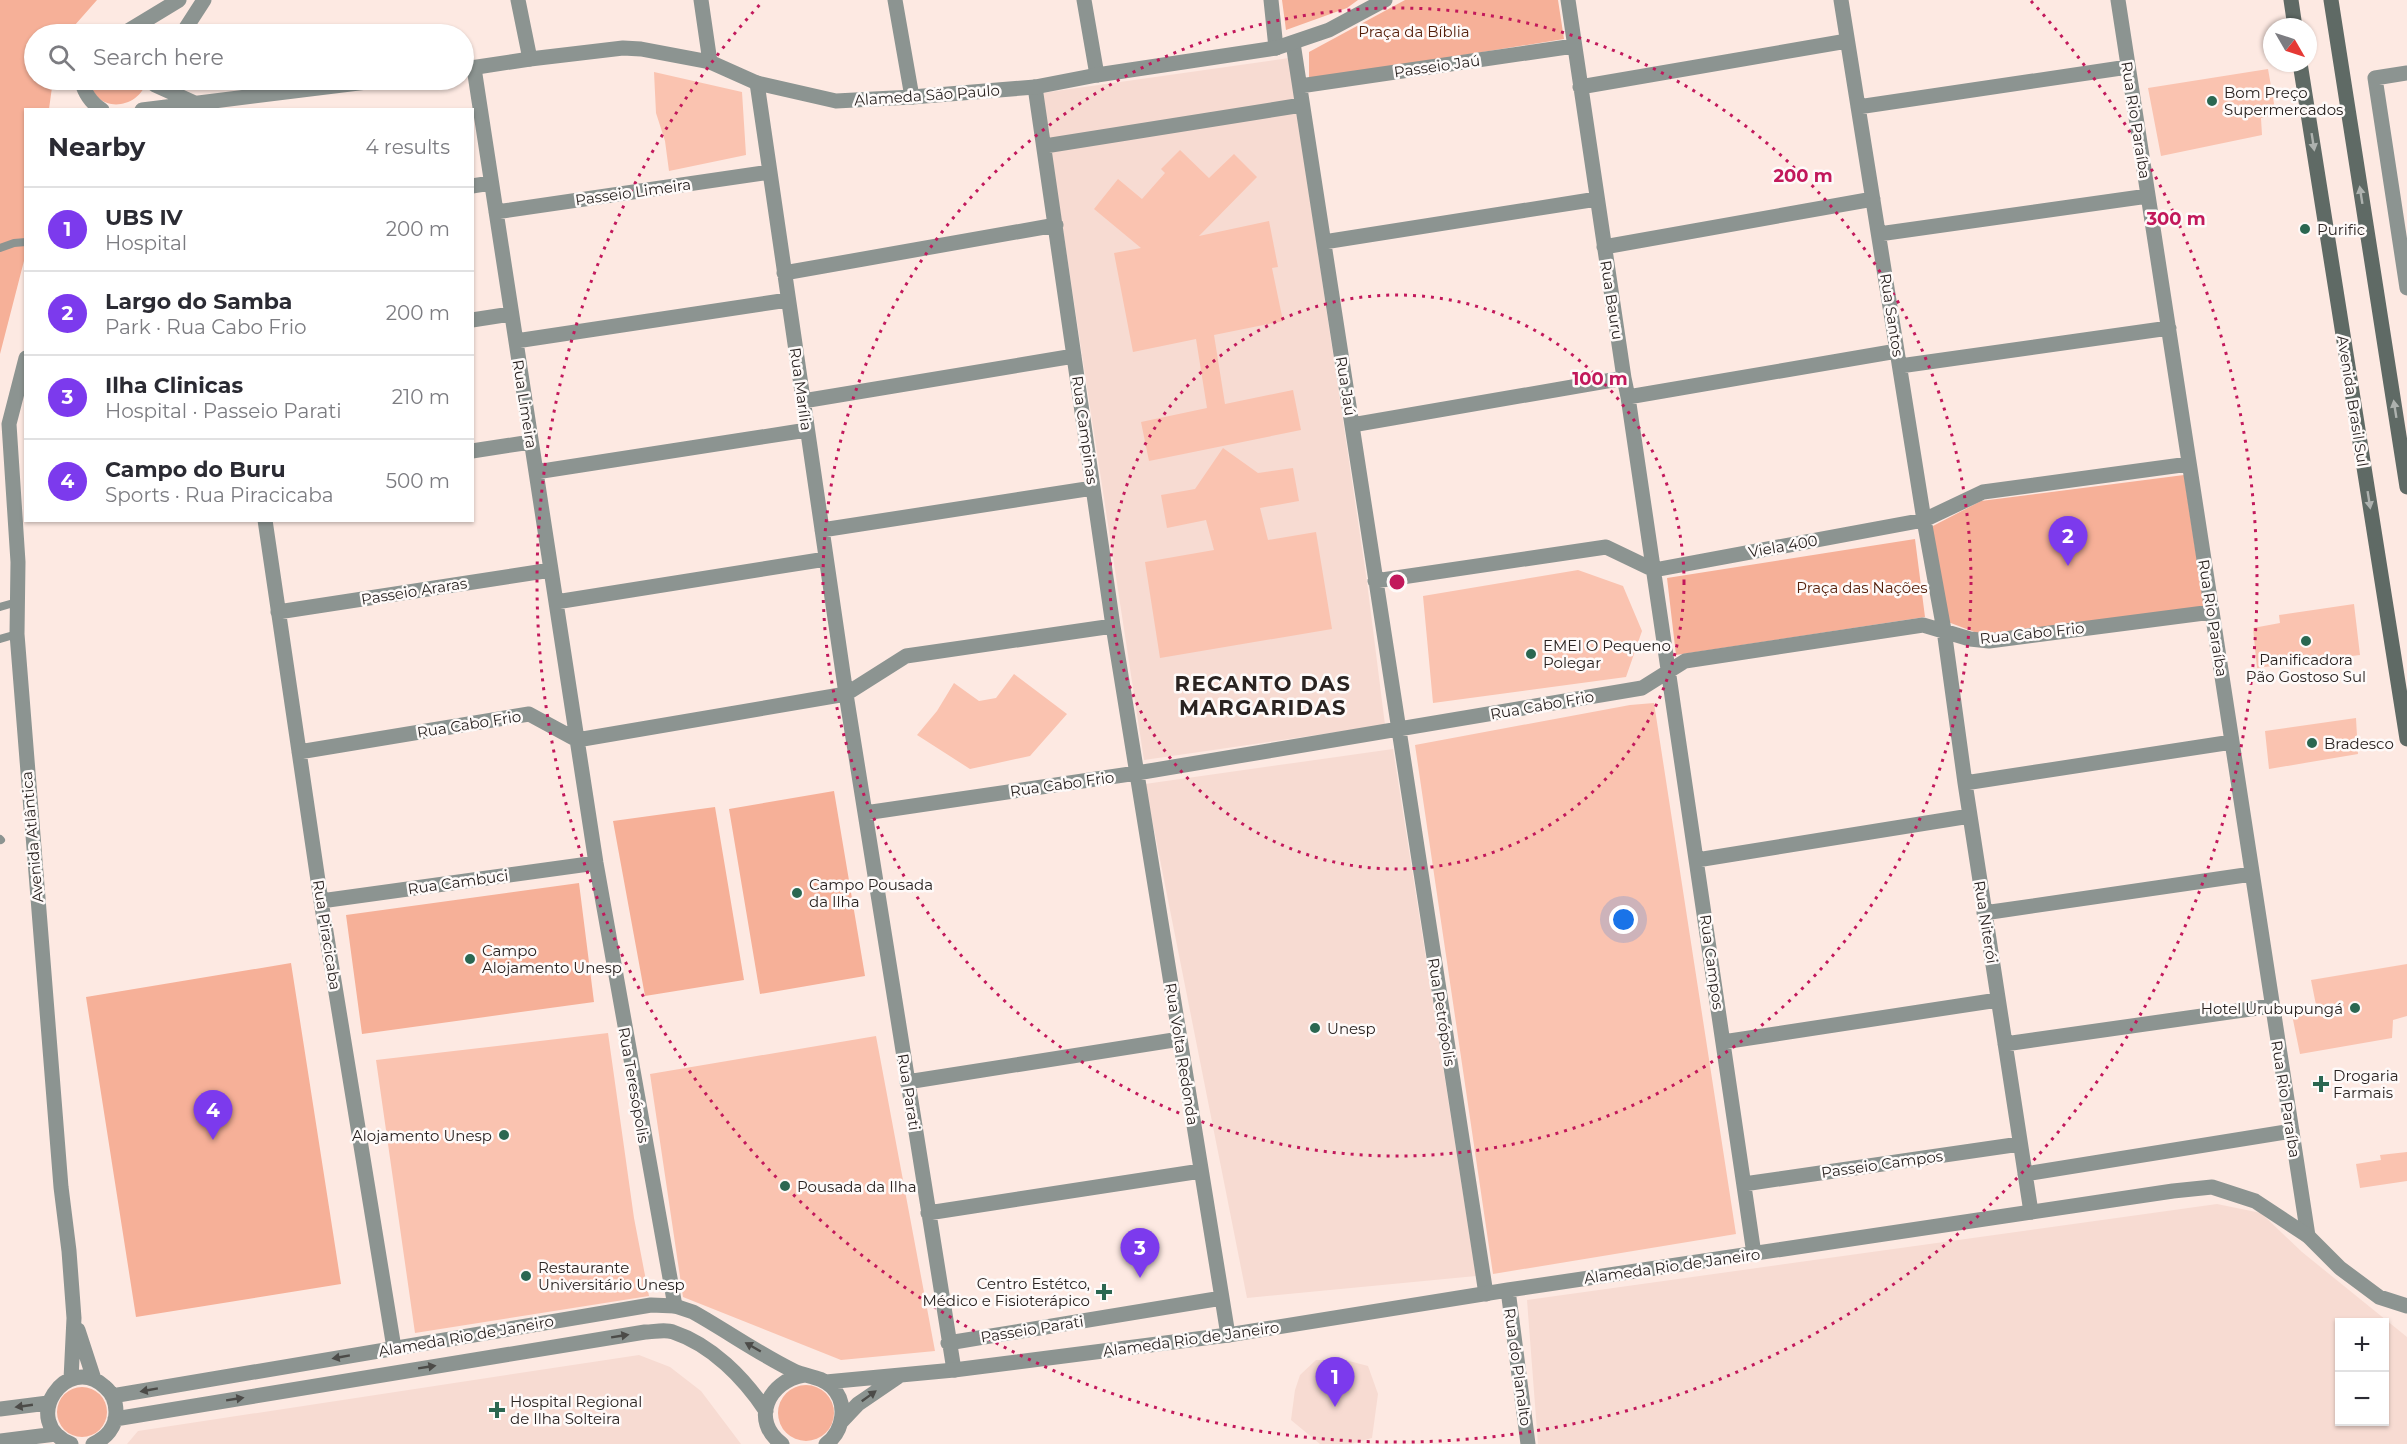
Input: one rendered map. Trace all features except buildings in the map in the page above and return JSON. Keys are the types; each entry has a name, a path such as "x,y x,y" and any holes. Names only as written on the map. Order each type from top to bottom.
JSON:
{"main road":[{"path":"2290,0 2293,18"},
{"path":"2331,0 2407,487"},
{"name":"Avenida Brasil Sul","path":"2301,72 2407,739"}],"street":[{"path":"139,24 179,0"},
{"path":"188,24 204,0"},
{"path":"518,0 530,59"},
{"path":"701,0 710,62"},
{"path":"895,0 912,97"},
{"path":"1084,0 1097,75"},
{"path":"1271,0 1276,48"},
{"name":"Alameda São Paulo","path":"474,68 623,48 656,51 710,62 757,83 836,101 912,97 1035,87 1097,75 1276,48 1329,30 1385,0"},
{"name":"Rua Bauru","path":"1568,0 1654,570 1667,671"},
{"name":"Rua Santos","path":"1841,0 1924,520 1944,630"},
{"name":"Rua Rio Paraíba","path":"2118,0 2308,1236"},
{"path":"1580,87 1847,41"},
{"name":"Rua Jaú","path":"1293,43 1398,729"},
{"name":"Passeio Jaú","path":"1300,86 1574,46"},
{"path":"1858,107 2128,67"},
{"path":"2407,73 2375,78 2401,209 2407,288"},
{"name":"Rua Marília","path":"757,83 846,694"},
{"name":"Rua Campinas","path":"1035,87 1113,626 1137,773"},
{"path":"81,108 83,90"},
{"path":"85,90 93,104 99,108"},
{"path":"138,108 151,95 153,90"},
{"path":"172,90 203,105"},
{"path":"166,108 311,90"},
{"name":"Rua Limeira","path":"473,90 496,212 577,740"},
{"path":"1045,146 1302,105"},
{"name":"Passeio Limeira","path":"496,212 770,172"},
{"path":"474,186 491,183"},
{"path":"1879,234 2148,196"},
{"path":"1323,242 1597,199"},
{"path":"1604,247 1873,199"},
{"path":"784,273 1056,225"},
{"path":"516,341 788,300"},
{"path":"474,320 512,314"},
{"path":"1628,397 1899,358 2169,328"},
{"path":"803,401 1074,356"},
{"name":"Avenida Atlântica","path":"24,366 9,424 18,562 17,634 60,1175 75,1318 71,1379"},
{"path":"1352,425 1624,378"},
{"path":"536,472 807,430"},
{"path":"474,451 531,442"},
{"name":"Viela 400","path":"1654,570 1924,520 1983,492 2189,464"},
{"path":"822,531 1093,488"},
{"name":"Rua Piracicaba","path":"265,522 321,901 394,1348"},
{"path":"1375,581 1606,547 1654,570"},
{"path":"556,602 826,559"},
{"name":"Passeio Araras","path":"278,612 551,570"},
{"name":"Rua Cabo Frio","path":"865,813 1137,773 1642,688 1685,661 1923,625 1970,639 1989,641 2212,612"},
{"path":"577,740 846,694 906,656 1113,626"},
{"name":"Rua Niterói","path":"1944,630 1984,913 2031,1212"},
{"name":"Rua Campos","path":"1667,671 1754,1254"},
{"name":"Rua Parati","path":"846,694 954,1370"},
{"name":"Rua Cabo Frio","path":"299,752 529,714 577,740"},
{"name":"Rua Petrópolis","path":"1398,729 1486,1294"},
{"name":"Rua Teresópolis","path":"577,740 596,863 675,1306"},
{"path":"1965,783 2232,742"},
{"name":"Rua Volta Redonda","path":"1137,773 1228,1335"},
{"path":"1697,860 1970,816"},
{"name":"Rua Cambuci","path":"321,901 596,863"},
{"path":"1984,913 2252,874"},
{"path":"1724,1042 1998,1000"},
{"path":"2005,1044 2272,1006"},
{"path":"907,1082 1180,1039"},
{"path":"2025,1174 2292,1131"},
{"name":"Passeio Campos","path":"1744,1184 2020,1144"},
{"path":"928,1213 1201,1171"},
{"name":"Alameda Rio de Janeiro","path":"112,1396 651,1305 675,1306 693,1312 804,1375 816,1376 826,1382 954,1370 1228,1335 1508,1290 2212,1187 2255,1201 2308,1236 2340,1268 2379,1297 2407,1306"},
{"name":"Rua do Planalto","path":"1508,1290 1528,1444"},
{"name":"Passeio Parati","path":"948,1343 1222,1298"},
{"name":"Avenida Atlântica","path":"75,1318 93,1379"},
{"name":"Alameda Rio de Janeiro","path":"115,1419 645,1332 671,1331 700,1345 740,1378 766,1411 771,1432 782,1444"},
{"path":"766,1411 768,1400 774,1390 792,1377 804,1375"},
{"name":"Alameda Rio de Janeiro","path":"826,1444 838,1433 858,1404 901,1375"},
{"path":"71,1444 56,1434 50,1425 48,1403 53,1392 61,1384 82,1377 101,1383 112,1396 116,1411 109,1432 96,1443"},
{"path":"826,1382 834,1389 840,1400 842,1411 838,1433"},
{"path":"0,1409 48,1403"},
{"path":"0,1441 56,1434"}],"lane":[{"path":"0,248 24,242"},
{"path":"0,607 17,602"},
{"path":"0,639 17,634"}],"shaded area":[{"path":"1289,58 1367,582 1385,725 1144,760 1042,93"},
{"name":"Unesp","path":"1393,749 1476,1276 1247,1298 1145,784"},
{"path":"2217,1204 2261,1213 2302,1252 2384,1318 2335,1318 2335,1426 2389,1426 2389,1322 2407,1337 2407,1444 1538,1444 1527,1300"},
{"name":"Hospital Regional de Ilha Solteira","path":"639,1355 670,1367 701,1391 741,1444 127,1444 138,1431"},
{"path":"1316,1360 1345,1360 1368,1366 1378,1394 1372,1438 1351,1444 1320,1444 1291,1420 1295,1390 1300,1375"}],"green space":[{"path":"0,0 97,0 76,24 24,24 24,90 52,90 49,108 24,108 24,261 0,354"},
{"path":"1282,0 1358,0 1347,8 1286,30"},
{"name":"Praça da Bíblia","path":"1405,0 1558,0 1564,39 1309,80 1309,52"},
{"path":"142,90 126,103 116,104 107,103 93,91"},
{"path":"2184,475 2204,606 1993,639 1948,622 1931,527 1981,501"},
{"name":"Praça das Nações","path":"1915,539 1925,617 1676,655 1667,578"},
{"name":"Campo Pousada da Ilha","path":"834,791 865,976 760,994 729,809"},
{"path":"715,807 744,980 645,996 613,821"},
{"name":"Campo Alojamento Unesp","path":"579,883 594,1002 362,1034 346,915"},
{"path":"291,963 341,1284 136,1317 86,997"},
{"path":"806,1385 817,1387 826,1393 832,1402 834,1413 832,1424 826,1433 817,1439 806,1441 795,1439 786,1433 780,1424 778,1413 780,1402 786,1393 795,1387"},
{"path":"82,1387 100,1394 107,1412 100,1430 82,1437 64,1430 57,1412 64,1394"}],"place":[{"name":"Bom Preço Supermercados","path":"2212,101"},
{"name":"Purific","path":"2305,229"},
{"name":"Largo do Samba","path":"2068,566"},
{"name":"Panificadora Pão Gostoso Sul","path":"2306,641"},
{"name":"EMEI O Pequeno Polegar","path":"1531,654"},
{"name":"Bradesco","path":"2312,743"},
{"name":"Campo Pousada da Ilha","path":"797,893"},
{"name":"Campo Alojamento Unesp","path":"470,959"},
{"name":"Hotel Urubupungá","path":"2355,1008"},
{"name":"Unesp","path":"1315,1028"},
{"name":"Drogaria Farmais","path":"2321,1084"},
{"name":"Alojamento Unesp","path":"504,1135"},
{"name":"Campo do Buru","path":"213,1140"},
{"name":"Pousada da Ilha","path":"785,1186"},
{"name":"Restaurante Universitário Unesp","path":"526,1276"},
{"name":"Ilha Clinicas","path":"1140,1278"},
{"name":"Centro Estétco, Médico e Fisioterápico","path":"1104,1292"},
{"name":"UBS IV","path":"1335,1407"},
{"name":"Hospital Regional de Ilha Solteira","path":"497,1410"}],"district":[{"name":"RECANTO DAS MARGARIDAS","path":"1263,695"}]}
